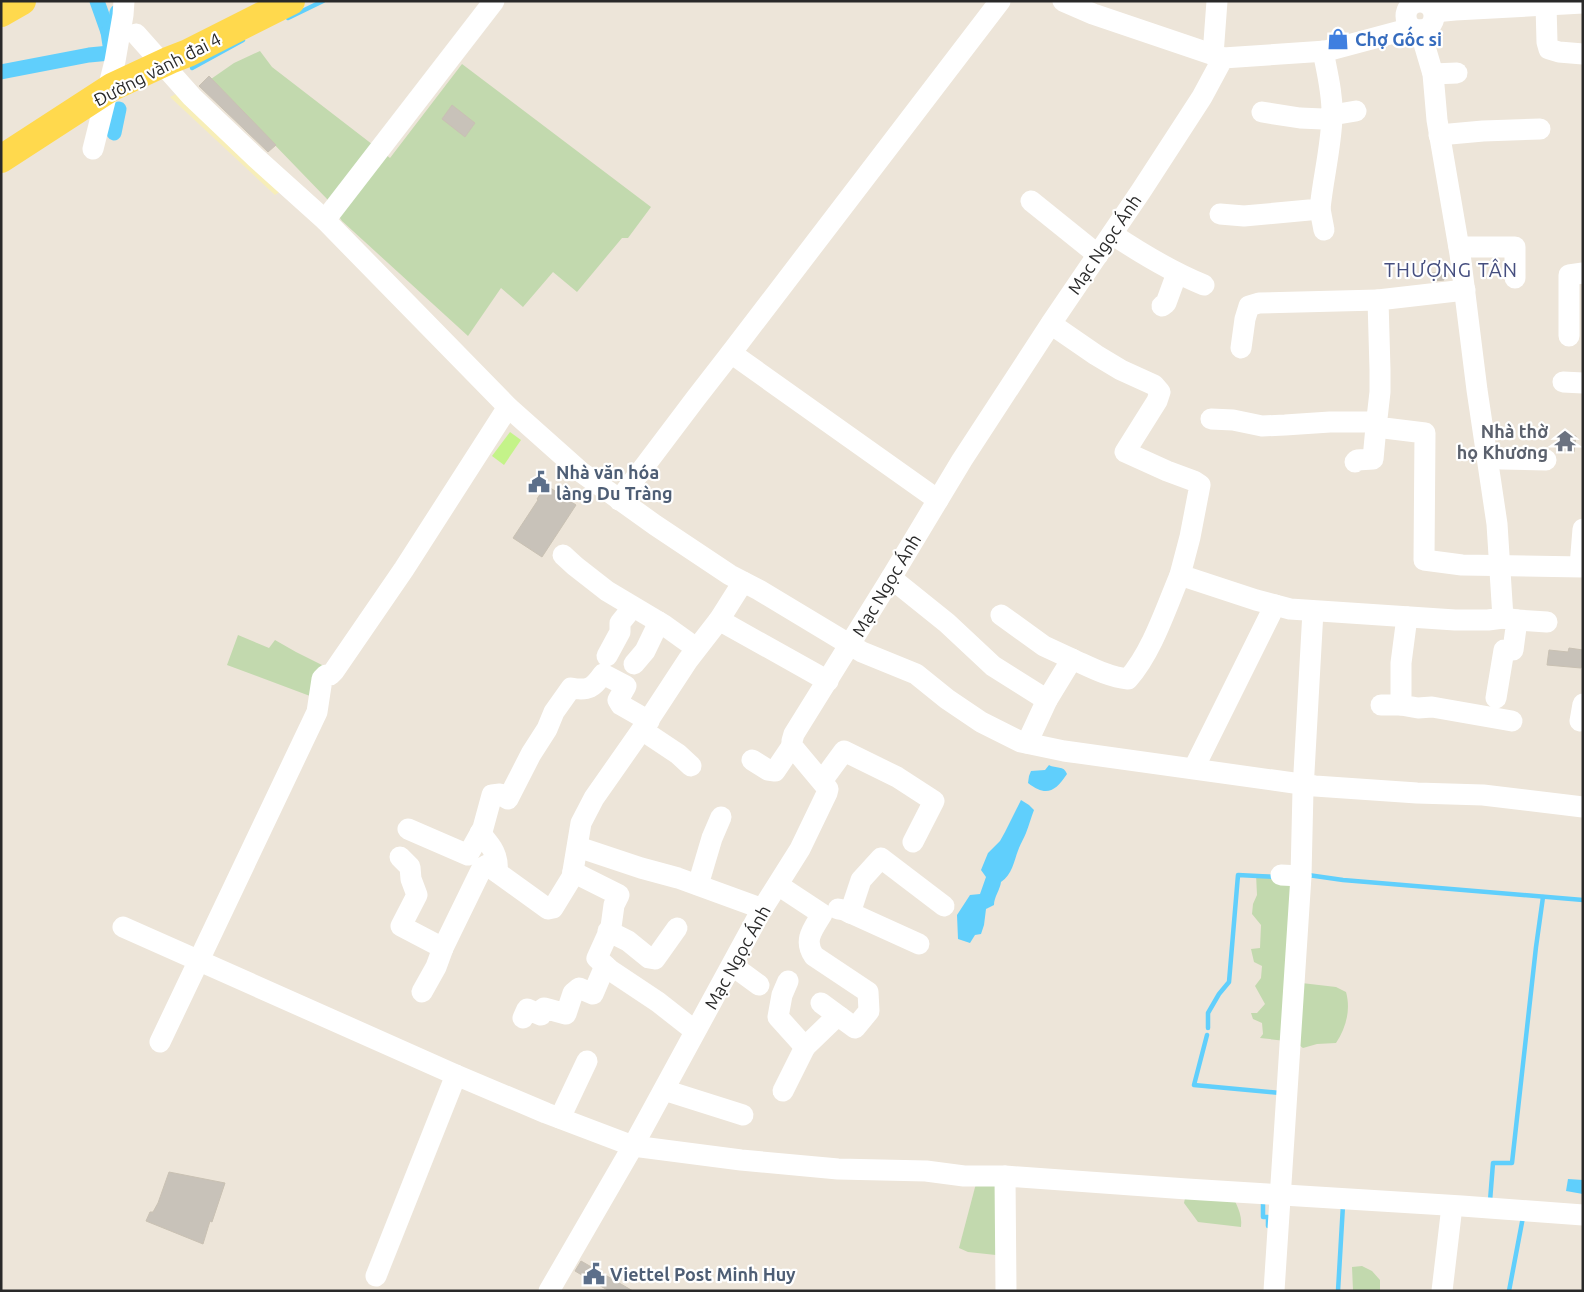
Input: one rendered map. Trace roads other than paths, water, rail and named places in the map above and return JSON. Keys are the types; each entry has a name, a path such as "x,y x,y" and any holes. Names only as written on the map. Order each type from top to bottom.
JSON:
{"main road":[{"path":"1,14 22,1"},
{"name":"Đường vành đai 4","path":"1,159 108,90 162,63 188,53 290,1"}],"street":[{"path":"124,1 123,15 128,35 162,63 192,97 255,157 326,220 508,407 612,502 717,567 862,652 916,674 947,699 981,722 1015,739 1064,751 1304,784 1483,795 1583,807"},
{"path":"326,220 494,1"},
{"path":"612,502 731,353 1000,1"},
{"path":"1063,1 1095,7 1218,56 1323,51 1416,29"},
{"path":"1217,1 1218,56"},
{"path":"1496,698 1504,650 1513,650 1510,619 1500,566 1497,524 1486,452 1472,428 1463,324 1465,290 1440,135 1433,74 1416,29 1407,21 1406,12 1411,5 1455,10 1583,3"},
{"path":"1546,5 1547,42 1549,49 1559,52 1583,54"},
{"path":"93,149 115,61 128,35"},
{"path":"1220,214 1322,219 1323,186 1329,152 1332,115 1323,51"},
{"name":"Mạc Ngọc Ánh","path":"752,760 768,770 775,771 792,746 794,734 938,500 1051,324 1083,275 1208,99 1218,56"},
{"path":"1433,74 1457,73"},
{"path":"1262,112 1305,119 1323,119 1332,115 1356,111"},
{"path":"1440,135 1540,129"},
{"path":"1031,202 1098,255"},
{"path":"1112,234 1177,273 1204,285"},
{"path":"1459,247 1515,247 1515,278"},
{"path":"1162,306 1166,303 1177,273"},
{"path":"1569,336 1569,274 1583,273"},
{"path":"1241,348 1249,306 1259,303 1378,300 1465,290"},
{"path":"1355,462 1357,460 1373,458 1380,392 1378,300"},
{"path":"1001,615 1044,646 1106,675 1128,679 1136,670 1152,640 1180,575 1200,486 1194,481 1125,452 1157,401 1160,392 1154,385 1121,370 1051,324"},
{"path":"731,353 938,500"},
{"path":"160,1042 317,712 322,679 334,671 393,585 508,407"},
{"path":"1211,419 1233,420 1262,426 1330,422 1376,424 1425,433 1424,560 1462,565 1581,567 1583,529"},
{"path":"1486,452 1501,459 1546,460"},
{"path":"564,555 607,592 659,622 696,648"},
{"path":"1180,575 1256,600 1313,611 1407,617 1510,619 1548,622"},
{"path":"891,578 947,623 993,666 1047,700"},
{"path":"422,992 482,868 487,865 548,909 553,908 572,877 581,823 594,798 696,648 719,620 743,582"},
{"path":"1194,768 1275,605"},
{"path":"607,656 620,632 620,623 632,608"},
{"path":"1274,1291 1280,1194 1291,875 1304,784 1313,611"},
{"path":"1407,617 1402,663 1391,705 1418,708 1432,707 1512,721"},
{"path":"719,620 828,681"},
{"path":"634,664 645,651 659,622"},
{"path":"1027,743 1047,700 1072,659"},
{"path":"408,829 468,855 483,828 492,795 500,794 508,799 531,754 547,729 554,712 566,702 571,688 588,689 603,674 626,686 618,700 620,705 691,766"},
{"path":"792,746 822,781 844,751 897,777 934,801 913,842"},
{"name":"Mạc Ngọc Ánh","path":"549,1291 633,1146 763,909 800,849 828,791 828,788 822,781"},
{"path":"698,885 712,838 721,817"},
{"path":"480,833 492,848 498,862 497,872"},
{"path":"578,847 698,885 763,909"},
{"path":"400,857 410,867 411,879 417,894 401,926 443,948"},
{"path":"850,913 861,880 881,858 944,906"},
{"path":"573,872 619,895 614,905 611,927 596,958 695,1031"},
{"path":"778,885 822,914"},
{"path":"821,1003 855,1028 869,1011 868,992 814,956 809,950 808,941 827,906 844,910 919,944"},
{"path":"123,927 456,1074 560,1118 633,1146 741,1160 838,1169 926,1171 964,1176 1005,1176 1583,1215"},
{"path":"608,931 628,941 649,958 656,959 677,928"},
{"path":"523,1018 527,1009 541,1015 544,1008 566,1014 573,993 579,988 593,994 605,966"},
{"path":"733,966 759,985"},
{"path":"788,981 782,994 778,1017 805,1047"},
{"path":"783,1091 805,1047 833,1020 840,1018"},
{"path":"560,1118 587,1061"},
{"path":"376,1276 456,1074"},
{"path":"664,1090 743,1116"},
{"path":"1005,1176 1006,1291"},
{"path":"1442,1291 1452,1206"}],"water":[{"path":"1049,765 1066,771 1067,774 1058,785 1045,791 1028,783 1031,771 1045,770"},
{"path":"1021,800 1034,810 1011,871 1001,882 994,905 986,909 981,934 975,935 970,943 958,939 957,915 970,895 980,894 986,877 981,870 988,853 1000,841"},
{"path":"1568,1179 1583,1180 1583,1194 1566,1191"}],"waterway":[{"path":"97,1 108,32"},
{"path":"288,18 323,1"},
{"path":"110,56 108,32 116,22 117,12"},
{"path":"192,68 243,40"},
{"path":"1,72 89,55 110,53"},
{"path":"114,133 119,109"},
{"path":"1208,1028 1208,1013 1219,994 1229,982 1238,875 1276,877"},
{"path":"1308,875 1343,880 1583,900"},
{"path":"1490,1201 1493,1163 1512,1163 1543,897"},
{"path":"1207,1035 1194,1085 1280,1093"},
{"path":"1263,1201 1263,1217 1268,1217 1268,1226"},
{"path":"1338,1291 1343,1205"},
{"path":"1509,1291 1523,1217"}],"place":[{"name":"Chợ Gốc si","path":"1338,39"},
{"name":"Nhà thờ họ Khương","path":"1565,441"},
{"name":"Nhà văn hóa làng Du Tràng","path":"539,482"},
{"name":"Viettel Post Minh Huy","path":"594,1274"}],"district":[{"name":"THƯỢNG TÂN","path":"1451,269"}]}
